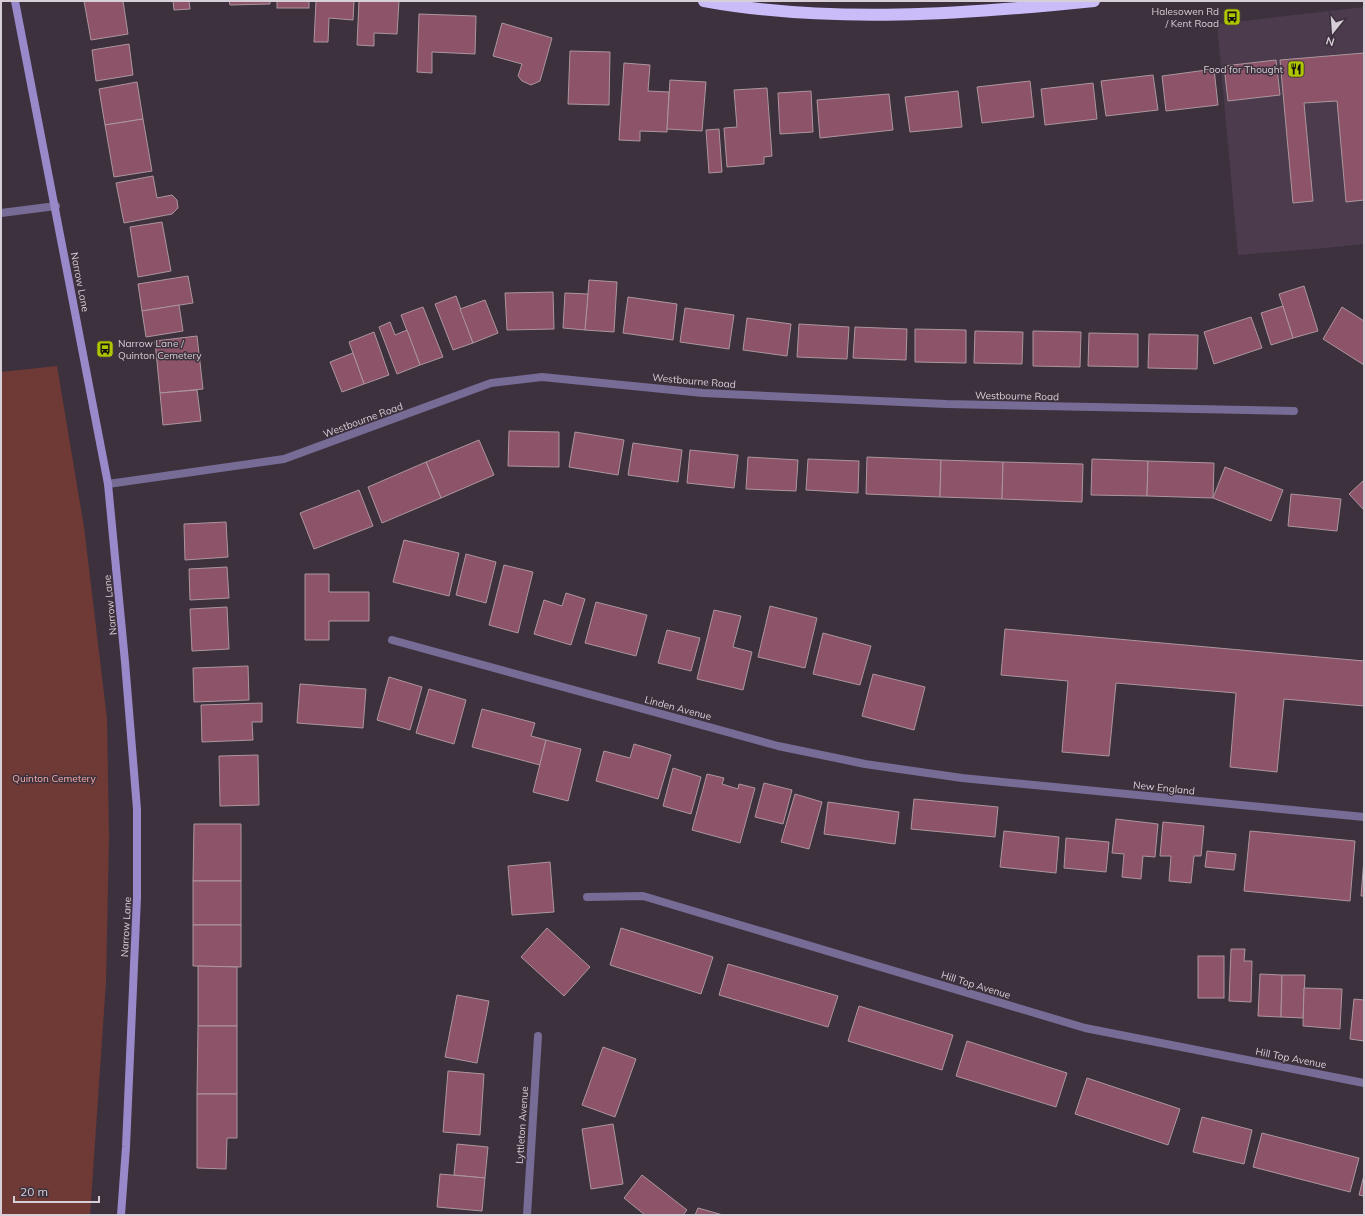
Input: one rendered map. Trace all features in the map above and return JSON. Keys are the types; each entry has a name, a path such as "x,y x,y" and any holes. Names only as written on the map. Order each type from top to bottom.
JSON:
{"highway":[{"path":"704,1 780,12 821,14 911,14 986,11 1094,1"}],"main road":[{"name":"Narrow Lane","path":"15,1 56,206 108,484 125,662 137,809 137,897 121,1215"}],"street":[{"path":"1,213 56,206"},
{"name":"Westbourne Road","path":"108,484 284,460 491,383 542,377 703,393 938,404 1294,411"},
{"name":"Linden Avenue","path":"392,640 778,746 865,764 962,778"},
{"name":"New England","path":"962,778 1364,817"},
{"name":"Hill Top Avenue","path":"587,897 643,896 1085,1028 1364,1083"},
{"name":"Lyttleton Avenue","path":"527,1215 538,1036"}],"shaded area":[{"path":"1364,7 1364,244 1238,255 1217,24"}],"green space":[{"name":"Quinton Cemetery","path":"57,366 84,527 107,719 109,837 106,982 90,1215 1,1215 1,372"}],"building":[{"path":"84,1 123,1 128,34 91,40"},
{"path":"173,1 189,1 190,9 174,10"},
{"path":"229,1 270,1 270,4 230,5"},
{"path":"277,1 309,1 309,8 277,8"},
{"path":"316,1 354,1 353,20 329,18 328,42 314,42"},
{"path":"359,1 399,1 397,34 374,33 374,46 357,45"},
{"path":"419,14 476,16 475,54 432,52 432,73 417,72"},
{"path":"502,23 552,38 540,81 531,85 522,81 518,76 522,64 493,56"},
{"path":"129,44 133,75 96,81 92,50"},
{"path":"570,51 610,52 609,105 568,104"},
{"path":"1364,53 1364,200 1346,202 1337,101 1304,103 1313,201 1293,203 1280,60"},
{"path":"1276,60 1280,95 1228,101 1224,66"},
{"path":"624,63 650,65 648,91 669,92 667,132 640,131 640,141 619,140"},
{"path":"1214,69 1218,105 1166,111 1162,76"},
{"path":"1153,75 1158,110 1106,116 1101,81"},
{"path":"670,80 706,82 702,131 667,129"},
{"path":"1030,81 1034,117 982,123 977,87"},
{"path":"137,82 143,119 105,125 99,89"},
{"path":"1093,83 1097,119 1045,125 1041,89"},
{"path":"767,88 772,156 764,157 764,164 727,167 724,128 737,127 734,90"},
{"path":"811,91 813,132 780,134 778,93"},
{"path":"958,91 962,127 910,132 905,97"},
{"path":"889,94 893,130 820,138 817,100"},
{"path":"143,119 152,171 114,177 105,125"},
{"path":"719,129 722,172 709,173 706,130"},
{"path":"153,176 157,198 172,195 177,200 178,208 172,214 124,223 116,183"},
{"path":"162,222 171,271 138,277 130,227"},
{"path":"188,276 193,303 142,311 138,284"},
{"path":"589,280 617,282 614,332 585,330"},
{"path":"1304,286 1318,331 1293,338 1279,294"},
{"path":"553,292 554,329 507,330 505,293"},
{"path":"565,293 588,294 585,330 563,328"},
{"path":"456,296 473,343 453,350 435,304"},
{"path":"628,297 677,304 673,340 623,333"},
{"path":"485,300 498,333 473,343 460,309"},
{"path":"179,305 183,331 146,337 142,311"},
{"path":"1283,306 1293,338 1271,345 1261,313"},
{"path":"423,307 443,357 420,365 401,315"},
{"path":"1342,307 1364,321 1364,365 1323,339"},
{"path":"685,308 734,315 729,349 680,342"},
{"path":"1251,317 1262,348 1214,364 1204,332"},
{"path":"747,318 791,324 787,356 743,350"},
{"path":"390,322 395,335 407,330 420,365 397,374 379,327"},
{"path":"799,324 849,327 847,359 797,357"},
{"path":"855,327 907,329 906,360 853,358"},
{"path":"915,329 966,330 966,363 915,362"},
{"path":"975,331 1023,332 1022,364 974,363"},
{"path":"1033,331 1081,332 1080,367 1033,366"},
{"path":"374,332 389,375 364,384 349,342"},
{"path":"1089,333 1138,334 1138,367 1088,366"},
{"path":"1149,334 1198,335 1197,369 1148,368"},
{"path":"197,336 203,389 160,393 155,341"},
{"path":"353,353 364,384 342,392 330,362"},
{"path":"197,390 201,421 163,425 160,393"},
{"path":"509,431 559,432 559,467 508,466"},
{"path":"575,432 624,440 618,475 569,467"},
{"path":"479,440 494,475 441,498 426,462"},
{"path":"633,443 682,450 678,482 628,475"},
{"path":"690,450 738,455 734,488 687,483"},
{"path":"748,457 798,460 796,491 746,489"},
{"path":"867,457 941,460 940,497 866,494"},
{"path":"808,459 859,461 858,493 806,490"},
{"path":"1092,459 1148,461 1147,496 1091,495"},
{"path":"941,460 1003,462 1002,499 940,497"},
{"path":"1148,461 1214,463 1213,498 1147,496"},
{"path":"426,462 441,498 382,523 368,487"},
{"path":"1003,462 1083,464 1082,502 1002,499"},
{"path":"1225,467 1283,490 1271,521 1213,498"},
{"path":"1364,480 1364,510 1349,494"},
{"path":"359,490 373,526 314,549 300,513"},
{"path":"1291,494 1341,499 1337,531 1288,526"},
{"path":"226,522 228,557 185,560 184,524"},
{"path":"404,540 459,553 449,596 393,582"},
{"path":"466,554 496,562 486,603 456,595"},
{"path":"504,565 533,572 518,633 489,625"},
{"path":"227,567 229,598 190,600 189,569"},
{"path":"305,574 329,574 329,592 369,592 369,621 329,621 329,640 305,640"},
{"path":"566,593 585,599 571,645 534,634 544,600 562,606"},
{"path":"596,602 647,615 636,656 585,643"},
{"path":"770,606 817,618 805,668 758,657"},
{"path":"227,607 229,649 192,651 190,609"},
{"path":"714,610 741,616 733,647 752,652 743,690 697,679"},
{"path":"1005,629 1364,661 1364,706 1284,699 1277,772 1230,767 1236,693 1116,683 1109,756 1062,752 1068,681 1001,675"},
{"path":"667,630 700,638 691,671 658,663"},
{"path":"823,633 871,646 860,685 813,674"},
{"path":"248,666 249,700 194,702 193,668"},
{"path":"873,674 925,687 914,730 862,716"},
{"path":"389,677 422,687 410,730 377,720"},
{"path":"300,684 366,689 363,728 297,723"},
{"path":"429,689 466,700 454,744 416,733"},
{"path":"262,703 262,722 252,722 253,740 202,742 201,705"},
{"path":"482,709 535,723 531,736 546,740 540,765 472,747"},
{"path":"546,740 581,749 568,801 533,792"},
{"path":"634,744 671,755 658,799 596,781 604,751 630,758"},
{"path":"258,755 259,805 220,806 219,756"},
{"path":"673,768 701,777 691,814 663,806"},
{"path":"707,774 724,778 722,784 738,789 739,784 755,788 740,843 692,830"},
{"path":"764,783 792,790 783,824 755,817"},
{"path":"795,794 822,802 809,849 781,842"},
{"path":"914,799 998,807 995,837 911,829"},
{"path":"828,802 899,812 895,844 824,834"},
{"path":"1116,819 1158,824 1155,857 1143,856 1141,879 1122,877 1124,854 1112,853"},
{"path":"1163,822 1204,826 1201,856 1194,856 1191,883 1169,881 1171,856 1160,856"},
{"path":"194,824 241,824 241,881 193,881"},
{"path":"1004,831 1059,837 1056,873 1000,867"},
{"path":"1250,831 1355,841 1350,901 1244,891"},
{"path":"1066,838 1109,842 1106,872 1064,868"},
{"path":"1207,851 1236,854 1234,870 1205,867"},
{"path":"1364,859 1364,896 1361,896"},
{"path":"550,862 554,912 512,915 508,866"},
{"path":"193,881 241,881 241,925 193,925"},
{"path":"193,925 241,925 241,967 193,966"},
{"path":"547,928 590,967 564,996 521,957"},
{"path":"621,928 713,957 701,994 610,965"},
{"path":"1231,949 1245,949 1244,961 1252,961 1251,1002 1229,1001"},
{"path":"1198,956 1224,956 1224,998 1198,998"},
{"path":"728,964 838,996 828,1027 719,995"},
{"path":"198,966 237,967 237,1026 198,1026"},
{"path":"1260,974 1282,975 1281,1017 1258,1016"},
{"path":"1282,975 1305,975 1303,1018 1281,1017"},
{"path":"1304,988 1342,989 1340,1029 1303,1026"},
{"path":"457,995 489,1001 477,1063 445,1057"},
{"path":"1354,999 1364,1000 1364,1041 1350,1039"},
{"path":"859,1006 953,1035 942,1070 848,1041"},
{"path":"198,1026 237,1026 237,1094 197,1094"},
{"path":"967,1041 1067,1073 1056,1107 956,1076"},
{"path":"603,1047 636,1059 615,1117 582,1105"},
{"path":"448,1071 484,1074 480,1135 443,1132"},
{"path":"1087,1078 1180,1109 1168,1145 1075,1114"},
{"path":"197,1094 237,1094 237,1138 227,1138 226,1169 197,1168"},
{"path":"1202,1117 1252,1130 1244,1164 1193,1152"},
{"path":"613,1124 623,1184 591,1189 582,1129"},
{"path":"1262,1133 1359,1158 1350,1192 1253,1167"},
{"path":"457,1144 488,1147 485,1178 454,1175"},
{"path":"440,1174 485,1178 482,1211 437,1207"},
{"path":"642,1175 687,1210 683,1215 645,1215 624,1198"},
{"path":"1364,1175 1364,1196 1359,1195"},
{"path":"698,1208 723,1215 695,1215"}],"place":[{"name":"Halesowen Rd / Kent Road","path":"1232,17"},
{"name":"Food for Thought","path":"1296,69"},
{"name":"Narrow Lane / Quinton Cemetery","path":"105,349"}]}
